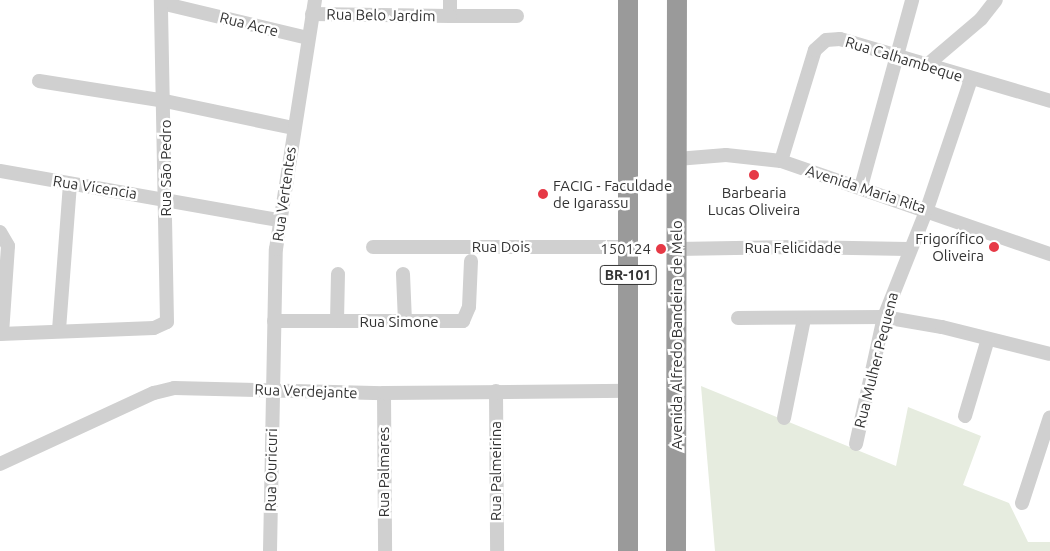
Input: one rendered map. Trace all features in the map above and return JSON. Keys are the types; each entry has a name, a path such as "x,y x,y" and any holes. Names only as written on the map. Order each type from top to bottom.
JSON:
{"highway":[{"name":"BR-101","path":"628,0 628,551"},
{"name":"Avenida Alfredo Bandeira de Melo","path":"676,551 677,0"}],"street":[{"path":"450,0 450,16"},
{"path":"861,187 912,0"},
{"path":"927,65 981,19 996,0"},
{"name":"Rua Acre","path":"161,1 308,38"},
{"name":"Rua São Pedro","path":"59,330 154,328 167,322 165,101 161,1"},
{"name":"Rua Belo Jardim","path":"314,7 450,16 517,16"},
{"name":"Rua Vertentes","path":"272,390 278,220 314,7"},
{"name":"Rua Calhambeque","path":"781,160 819,44 840,40 896,58 927,65 1050,101"},
{"name":"Rua Mulher Pequena","path":"856,444 884,317 908,249 927,209 971,79"},
{"path":"39,81 165,101 293,128"},
{"name":"Avenida Maria Rita","path":"677,159 734,155 781,160 927,209 1050,254"},
{"name":"Rua Vicencia","path":"0,171 70,184 166,198 278,220"},
{"path":"0,232 8,246 1,334 59,330 70,184"},
{"name":"Rua Dois","path":"373,247 628,247"},
{"name":"Rua Felicidade","path":"677,249 797,247 908,249"},
{"name":"Rua Simone","path":"274,321 405,322 462,320 469,307 471,262"},
{"path":"336,321 338,274"},
{"path":"403,274 405,322"},
{"path":"738,318 884,317 1050,354"},
{"path":"784,418 804,319"},
{"path":"965,416 988,339"},
{"name":"Rua Verdejante","path":"0,464 164,389 384,393 629,391"},
{"name":"Rua Ouricuri","path":"270,551 272,390"},
{"name":"Rua Palmeirina","path":"496,391 497,551"},
{"name":"Rua Palmares","path":"384,393 385,551"},
{"path":"1022,503 1050,417"}],"shaded area":[{"path":"701,386 896,466 908,407 981,436 963,485 1009,503 1028,542 1050,542 1050,551 715,551"}],"place":[{"name":"Barbearia Lucas Oliveira","path":"754,175"},
{"name":"FACIG - Faculdade de Igarassu","path":"543,194"},
{"name":"Frigorífico Oliveira","path":"994,247"},
{"name":"150124","path":"661,249"}]}
